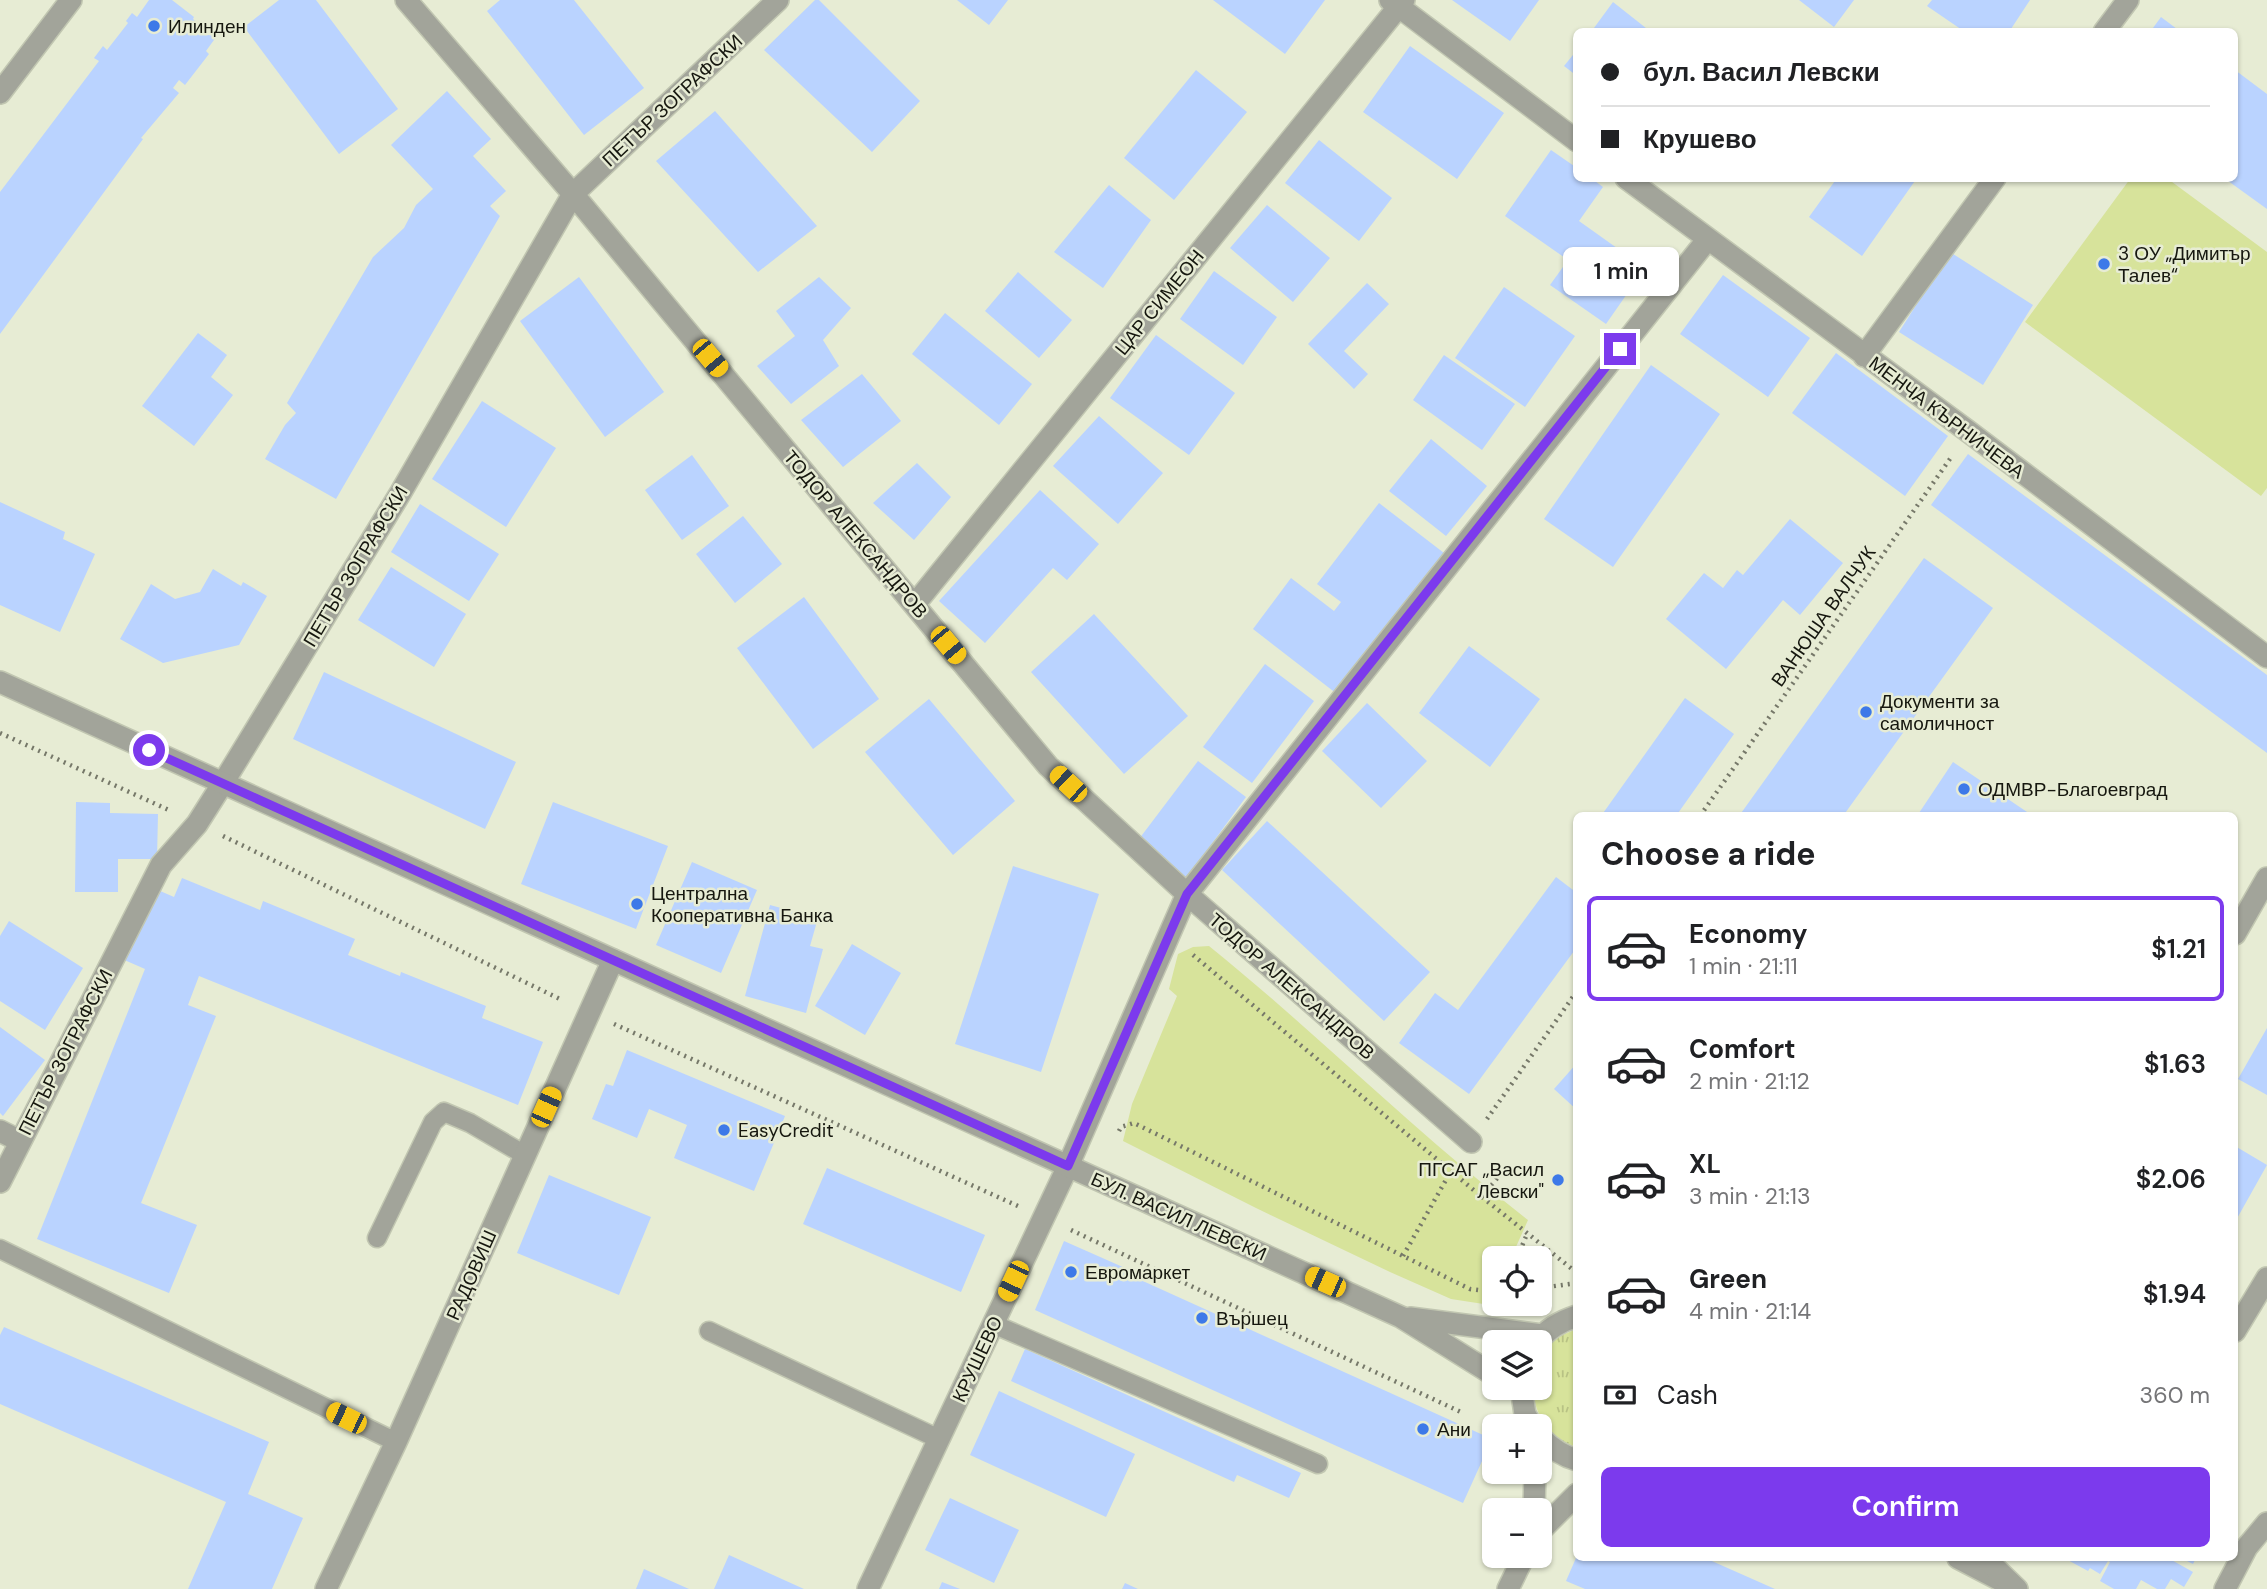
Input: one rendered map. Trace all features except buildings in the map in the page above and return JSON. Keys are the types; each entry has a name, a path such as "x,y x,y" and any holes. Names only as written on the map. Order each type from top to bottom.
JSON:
{"street":[{"path":"0,93 71,0"},
{"name":"ТОДОР АЛЕКСАНДРОВ","path":"406,0 573,194 1048,766 1187,894 1471,1142"},
{"name":"ПЕТЪР ЗОГРАФСКИ","path":"0,1182 161,865 197,824 223,783 401,492 573,194 778,0"},
{"path":"2107,28 2128,0"},
{"path":"1397,2 1573,138"},
{"name":"ЦАР СИМЕОН","path":"915,604 1397,2"},
{"name":"МЕНЧА КЪРНИЧЕВА","path":"1631,182 2267,657"},
{"path":"1864,356 1993,182"},
{"name":"КРУШЕВО","path":"868,1589 1068,1166 1187,894 1707,240"},
{"name":"БУЛ. ВАСИЛ ЛЕВСКИ","path":"0,682 1401,1317 1482,1368"},
{"path":"2238,928 2267,878"},
{"name":"РАДОВИШ","path":"326,1589 396,1442 613,960"},
{"path":"0,1131 20,1141"},
{"path":"2238,1326 2267,1278"},
{"name":"БУЛ. ВАСИЛ ЛЕВСКИ","path":"1401,1317 1483,1330"},
{"path":"1550,1330 1561,1321 1573,1317"},
{"path":"1552,1448 1573,1459"},
{"path":"1552,1519 1573,1498"},
{"path":"2241,1542 2267,1523"},
{"path":"1964,1561 2017,1589"},
{"path":"1988,1561 2017,1589"},
{"path":"2225,1589 2235,1561"},
{"path":"1508,1589 1518,1568"}],"lane":[{"path":"377,1238 433,1122 444,1112 470,1123 525,1155"},
{"path":"0,1249 396,1442"},
{"path":"993,1324 1318,1464"},
{"path":"709,1331 939,1439"}],"path":[{"name":"ВАНЮША ВАЛЧУК","path":"1703,812 1969,432"},
{"path":"0,733 197,824 588,1013 1043,1217 1463,1413"},
{"path":"1169,935 1573,1270"},
{"path":"1482,1197 1503,1171 1471,1142 1573,996"},
{"path":"1117,1134 1121,1128 1135,1123 1470,1289 1482,1290"},
{"path":"1403,1256 1451,1171"},
{"path":"1522,1246 1527,1234"},
{"path":"1552,1286 1573,1284"}],"green space":[{"path":"2128,182 2172,182 2267,252 2267,488 2261,496 2025,322"},
{"path":"1209,946 1528,1220 1516,1246 1482,1246 1482,1304 1451,1299 1390,1272 1123,1141 1132,1104 1177,996 1169,989 1178,954 1193,947"},
{"path":"1573,1330 1573,1446 1552,1432 1552,1414 1539,1414 1534,1400 1552,1400 1552,1343"}],"place":[{"name":"Илинден","path":"154,26"},
{"name":"3 ОУ „Димитър Талев“","path":"2104,264"},
{"name":"Документи за самоличност","path":"1866,712"},
{"name":"ОДМВР-Благоевград","path":"1964,789"},
{"name":"Централна Кооперативна Банка","path":"637,904"},
{"name":"EasyCredit","path":"724,1130"},
{"name":"ПГСАГ ,,Васил Левски\"","path":"1558,1180"},
{"name":"Евромаркет","path":"1071,1272"},
{"name":"Вършец","path":"1202,1318"},
{"name":"Ани","path":"1423,1429"}],"route":[{"path":"149,750 1068,1166 1187,894 1620,349"}]}
